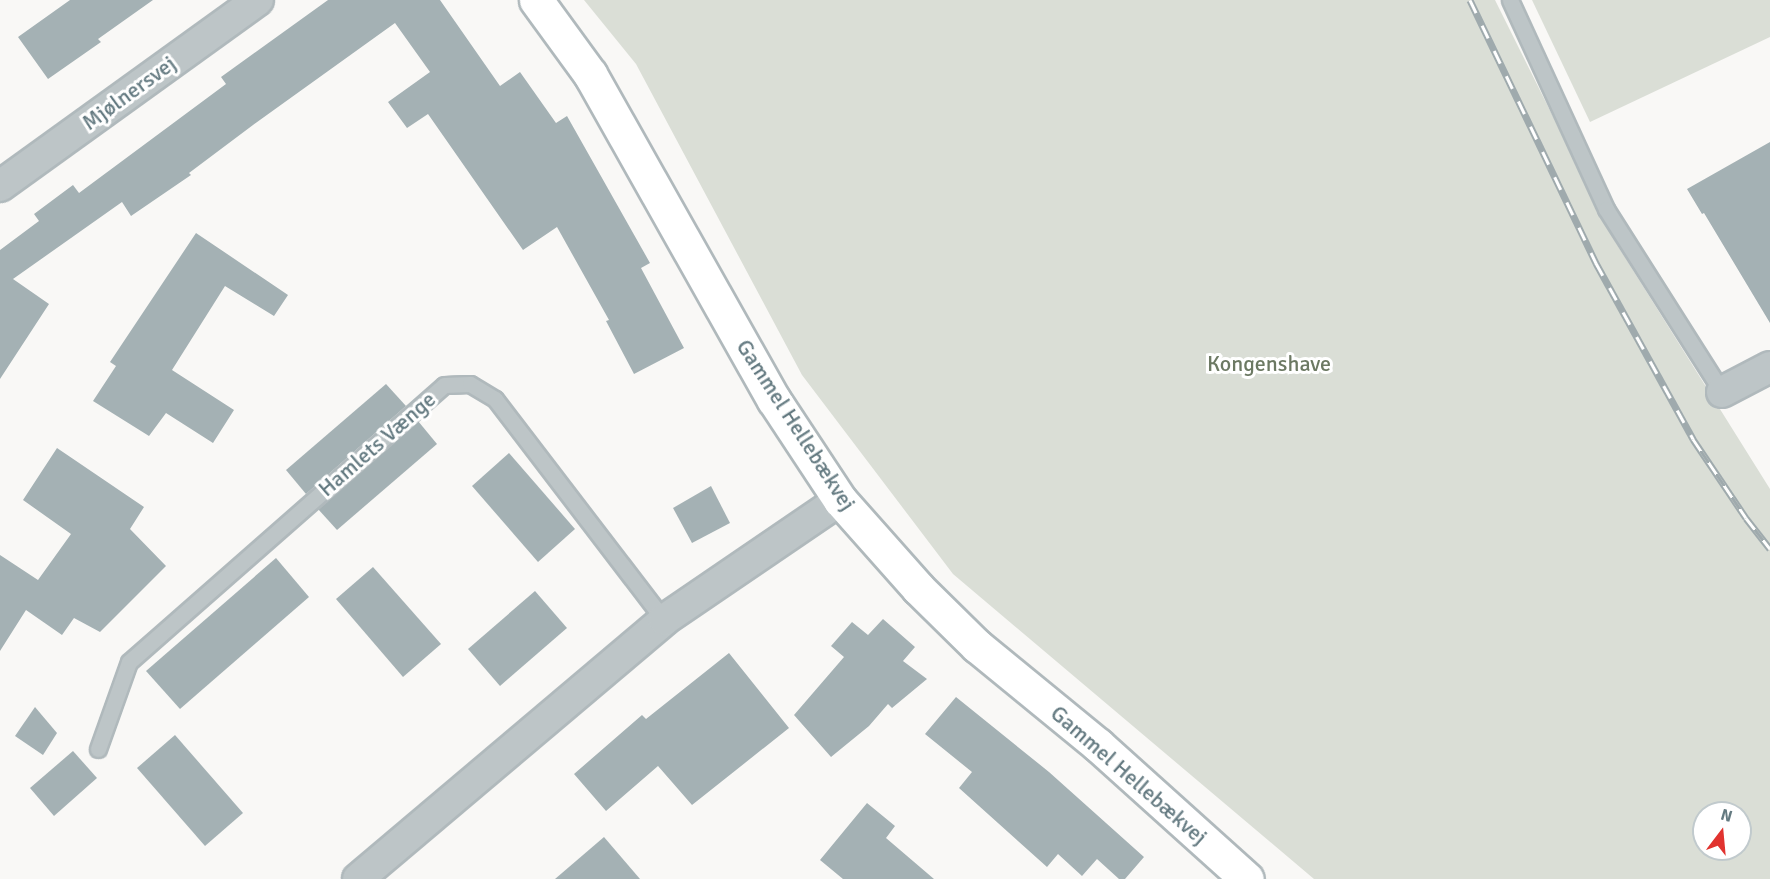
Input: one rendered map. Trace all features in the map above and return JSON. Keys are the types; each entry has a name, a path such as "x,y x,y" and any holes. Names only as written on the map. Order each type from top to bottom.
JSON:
{"main road":[{"name":"Gammel Hellebækvej","path":"536,0 590,74 774,400 840,500 918,588 977,646 1098,745 1247,879"}],"street":[{"name":"Mjølnersvej","path":"0,186 258,0"},
{"path":"1722,392 1770,367"},
{"path":"357,879 664,620 840,500"}],"lane":[{"path":"1510,0 1606,209 1722,392"},
{"name":"Hamlets Vænge","path":"98,749 129,662 444,385 470,384 495,399 664,620"}],"green space":[{"name":"Kongenshave","path":"584,0 1495,0 1616,243 1770,489 1770,879 1314,879 953,574 802,375 636,64"},
{"path":"1532,0 1770,0 1770,37 1590,122"}],"building":[{"path":"70,0 153,0 98,39 101,42 48,79 18,37"},
{"path":"328,0 440,0 500,86 520,72 556,123 567,116 650,263 641,268 684,348 634,374 606,321 609,320 557,227 523,250 428,114 407,128 388,102 430,72 395,23 253,125 189,173 191,175 131,216 122,202 13,279 49,304 0,379 0,250 39,221 34,214 73,185 79,193 226,84 221,77"},
{"path":"1770,142 1770,323 1704,213 1702,214 1687,189"},
{"path":"196,233 288,295 274,316 225,286 172,370 234,410 213,443 166,413 149,436 93,401 116,366 110,362"},
{"path":"386,384 406,406 306,494 286,470"},
{"path":"418,421 437,444 337,530 318,509"},
{"path":"57,448 144,507 130,529 166,566 100,632 74,618 62,635 26,610 0,651 0,555 38,580 71,534 23,500"},
{"path":"509,453 575,529 538,562 472,486"},
{"path":"711,486 730,523 692,543 673,508"},
{"path":"276,558 309,597 180,709 146,671"},
{"path":"373,567 441,644 403,677 336,599"},
{"path":"535,591 567,628 500,686 468,649"},
{"path":"883,619 915,647 903,661 927,679 892,708 888,704 869,726 831,757 794,715 844,657 831,646 852,622 868,635"},
{"path":"729,653 789,728 692,805 658,766 606,811 574,774 642,715 646,719"},
{"path":"956,697 1049,772 1144,857 1125,879 1119,879 1097,859 1082,876 1058,854 1047,867 959,788 972,772 925,734"},
{"path":"35,707 57,733 43,755 15,736"},
{"path":"175,735 243,813 205,846 137,768"},
{"path":"73,751 97,778 54,816 30,788"},
{"path":"867,803 895,826 886,838 934,879 843,879 820,860"},
{"path":"604,837 640,879 555,879"}],"railway":[{"path":"1470,0 1596,263 1693,439 1746,518 1770,549"}]}
